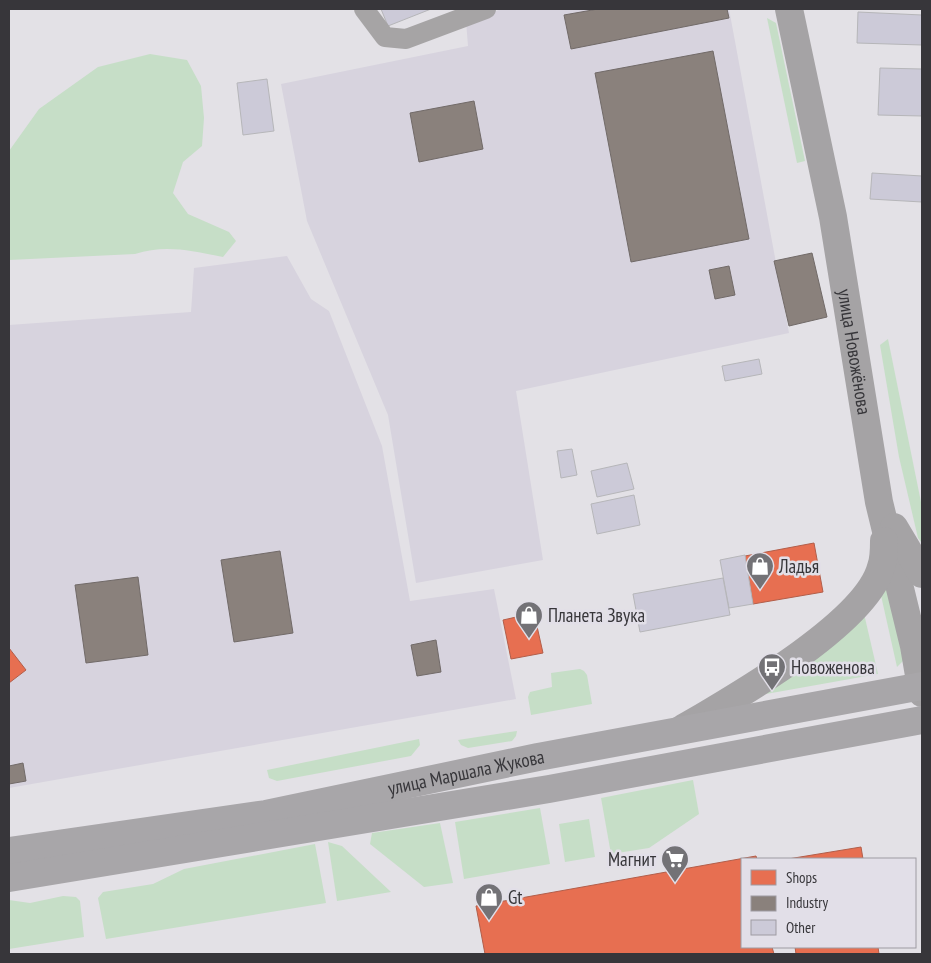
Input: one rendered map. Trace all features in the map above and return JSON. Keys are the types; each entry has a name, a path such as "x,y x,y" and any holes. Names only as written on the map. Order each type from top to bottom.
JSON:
{"main road":[{"name":"улица Маршала Жукова","path":"9,851 266,814 538,758 922,689"},
{"name":"улица Маршала Жукова","path":"9,878 550,789 922,720"}],"street":[{"path":"364,9 385,36 406,39 486,9"},
{"name":"улица Новожёнова","path":"789,9 833,217 879,502 914,646 922,689"},
{"path":"879,502 922,574"},
{"path":"676,732 734,698 796,657 833,628 867,594 881,568 884,542 879,502"}],"shaded area":[{"path":"502,9 729,9 789,333 516,391 543,560 416,583 388,415 307,221 281,84 468,46 466,21"},
{"path":"287,256 311,299 329,311 382,446 410,601 494,589 516,699 9,788 9,325 191,312 194,268"}],"green space":[{"path":"767,18 776,23 805,161 797,163"},
{"path":"150,54 187,60 201,86 204,118 202,146 183,162 173,193 188,214 229,232 236,241 223,257 190,251 157,249 135,254 9,260 9,151 39,109 98,67"},
{"path":"888,339 922,507 922,543 918,538 899,457 880,345"},
{"path":"891,578 908,656 897,667 880,591"},
{"path":"862,605 878,674 766,694"},
{"path":"580,669 587,675 592,704 531,715 528,697 530,692 552,687 551,673"},
{"path":"517,731 512,741 468,748 461,745 458,740"},
{"path":"419,739 420,745 411,756 277,781 269,778 267,770"},
{"path":"693,780 699,814 649,848 611,854 601,798"},
{"path":"540,808 550,864 464,879 455,822"},
{"path":"589,819 595,857 565,862 559,824"},
{"path":"440,823 453,883 424,887 370,844 372,833"},
{"path":"328,842 342,846 391,892 337,901"},
{"path":"315,844 326,903 106,939 98,898 103,892 153,884 184,869"},
{"path":"63,896 76,897 80,901 84,937 9,949 9,900 30,903"}],"building: Shops":[{"path":"814,543 823,592 753,604 745,556"},
{"path":"534,613 543,653 511,659 503,620"},
{"path":"9,648 26,670 9,683"},
{"path":"861,847 863,858 794,858"},
{"name":"Магнит","path":"741,859 741,948 772,948 774,954 485,954 476,906"},
{"path":"795,948 878,948 879,954 796,954"}],"building: Industry":[{"path":"598,9 727,9 729,18 571,49 564,15"},
{"path":"713,51 749,239 631,262 595,73"},
{"path":"474,101 483,149 419,162 410,113"},
{"path":"812,253 827,317 789,326 774,261"},
{"path":"729,266 735,295 715,299 709,270"},
{"path":"280,551 293,633 234,642 221,560"},
{"path":"138,577 148,655 86,663 75,585"},
{"path":"436,640 441,672 417,676 411,645"},
{"path":"23,763 26,781 9,784 9,766"}],"building: Other":[{"path":"381,9 431,9 388,26"},
{"path":"858,12 922,15 922,45 857,43"},
{"path":"880,68 922,69 922,116 878,115"},
{"path":"267,79 274,131 243,135 237,83"},
{"path":"872,173 922,176 922,202 870,199"},
{"path":"759,359 762,374 725,381 722,366"},
{"path":"572,449 577,475 561,478 557,451"},
{"path":"627,463 634,489 597,497 591,471"},
{"path":"634,495 640,525 597,534 591,504"},
{"path":"745,555 753,604 729,608 720,560"},
{"path":"723,578 730,615 640,632 633,594"}],"place":[{"name":"Ладья","path":"760,590"},
{"name":"Планета Звука","path":"529,639"},
{"name":"Новоженова","path":"772,691"},
{"name":"Магнит","path":"675,883"},
{"name":"Gt","path":"489,921"}]}
